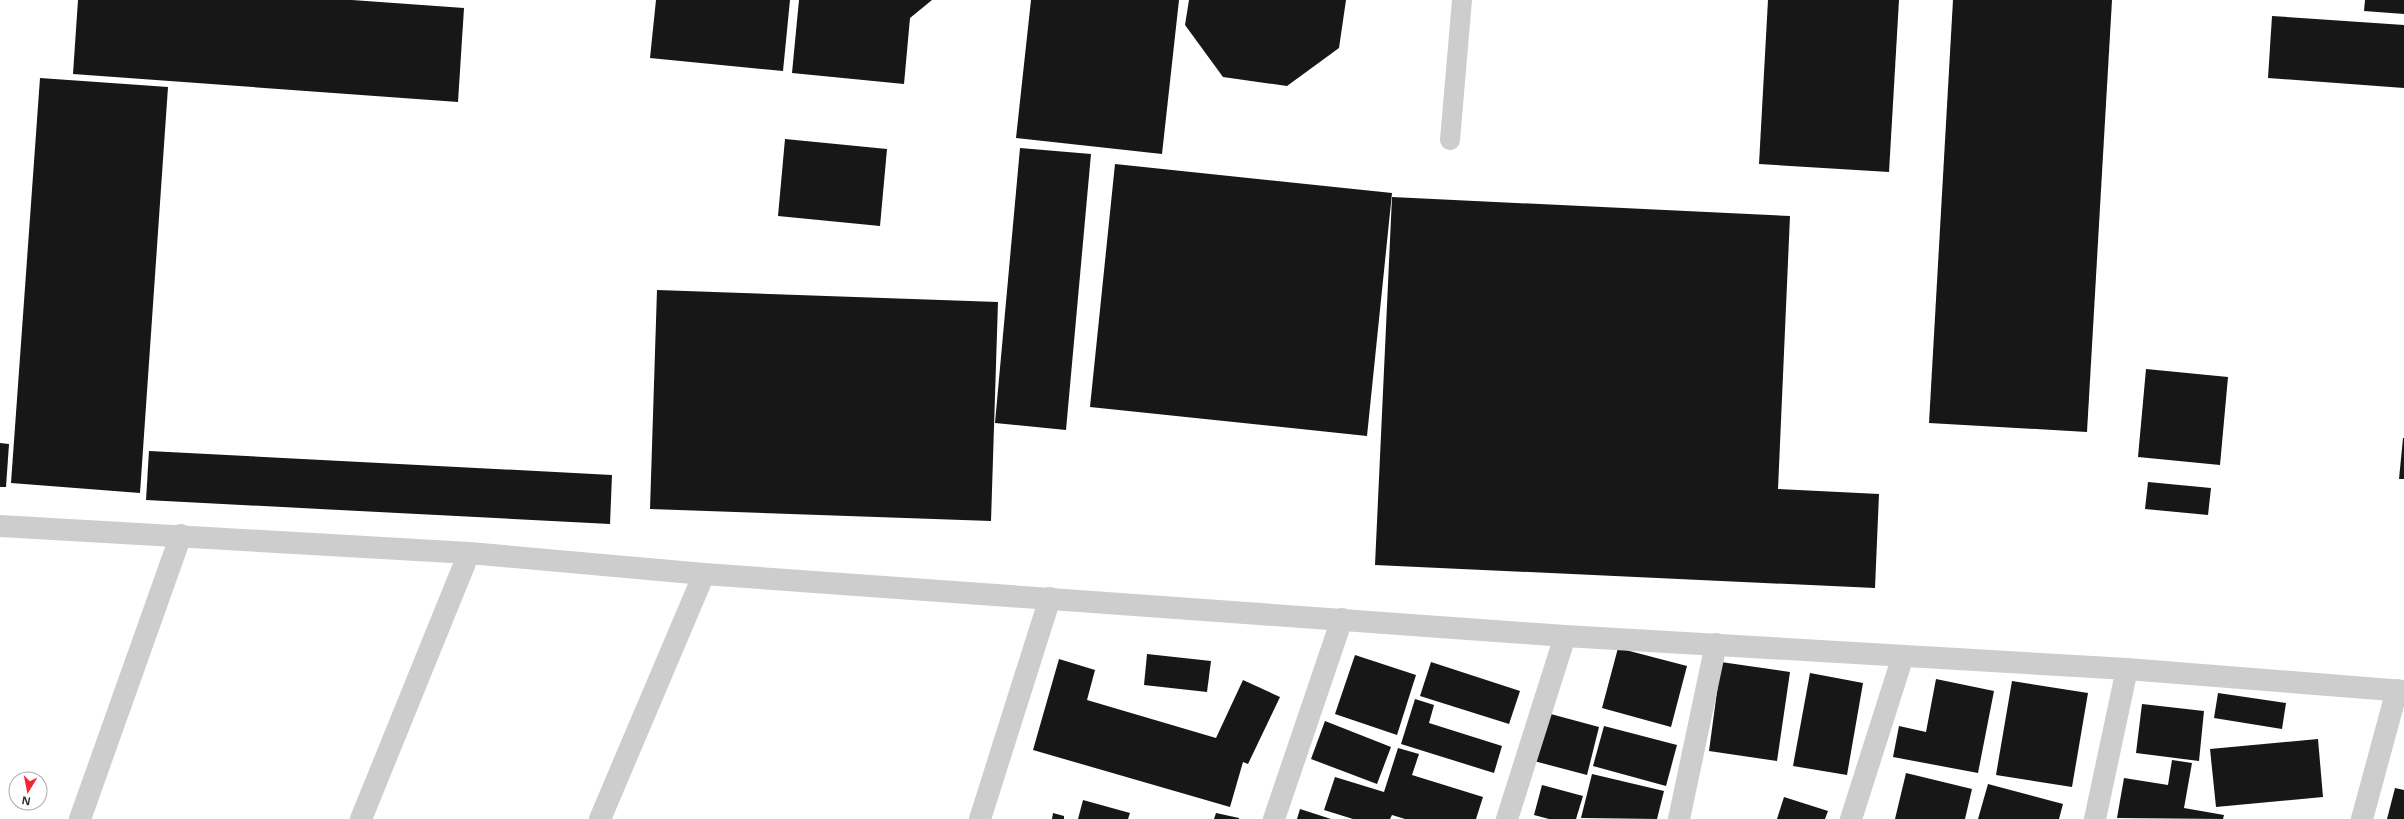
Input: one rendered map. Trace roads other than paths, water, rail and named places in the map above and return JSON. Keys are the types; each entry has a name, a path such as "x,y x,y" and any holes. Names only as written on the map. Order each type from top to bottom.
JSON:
{"street":[{"path":"0,526 181,535 469,553 704,574 1565,636 2127,668 2401,691 2362,819"},
{"path":"80,819 181,535"},
{"path":"361,819 469,553"},
{"path":"600,819 704,574"},
{"path":"980,819 1050,598"},
{"path":"1274,819 1342,619"},
{"path":"1507,819 1565,636"},
{"path":"1679,819 1716,644"},
{"path":"1851,819 1903,656"},
{"path":"2095,819 2127,668"}],"lane":[{"path":"1450,140 1462,0"}]}
